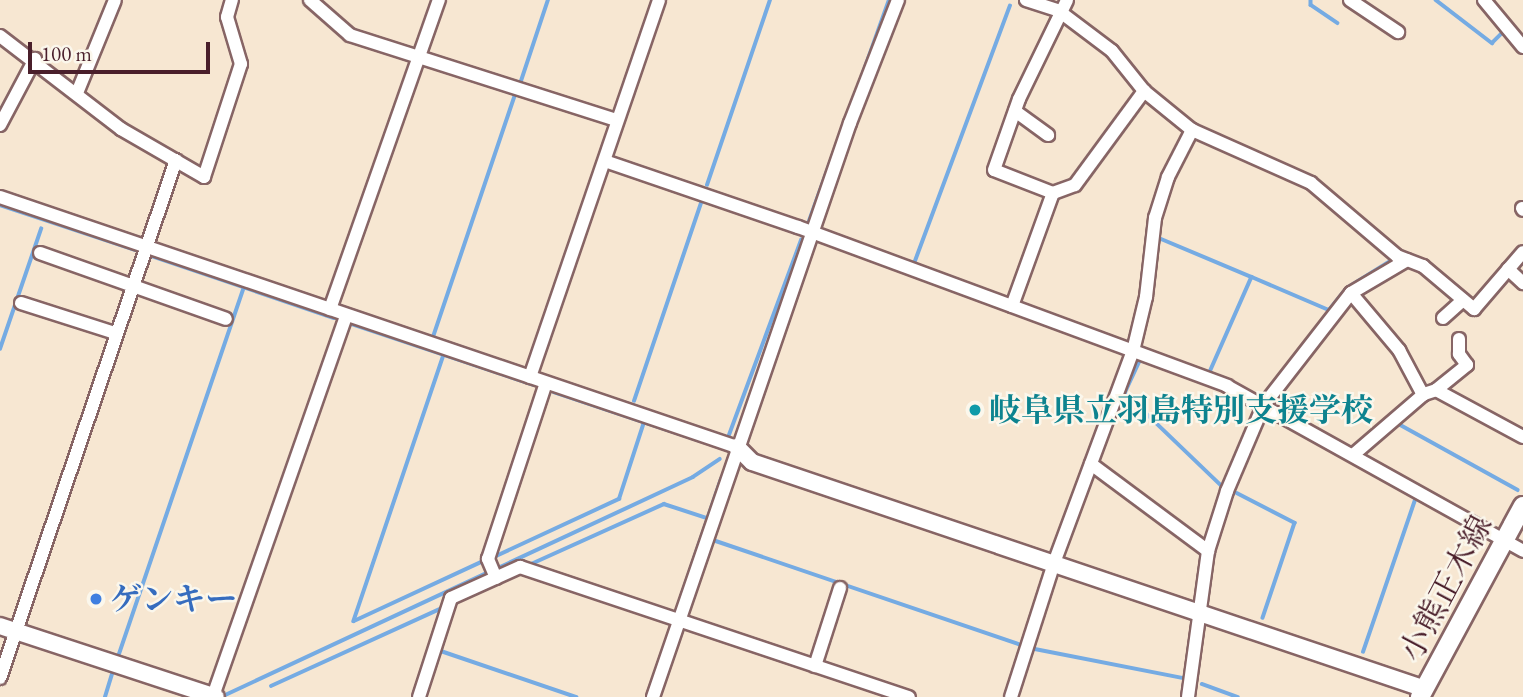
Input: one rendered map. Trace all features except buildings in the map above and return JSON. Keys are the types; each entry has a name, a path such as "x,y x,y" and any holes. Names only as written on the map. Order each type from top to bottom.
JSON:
{"main road":[{"name":"小熊正木線","path":"1423,693 1523,506"}],"street":[{"path":"0,36 35,59 121,129 204,177 241,64 227,17 232,0"},
{"path":"310,0 350,35 418,54 617,120"},
{"path":"330,309 439,0"},
{"path":"530,377 659,0"},
{"path":"653,697 850,123 898,0"},
{"path":"1026,0 1063,6 1112,51 1144,91 1192,130 1311,183 1397,256 1423,265 1474,309 1523,253"},
{"path":"1350,0 1398,32"},
{"path":"1484,0 1523,47"},
{"path":"77,93 111,1"},
{"path":"1063,6 1015,111 993,170 1053,193 1075,186 1144,91"},
{"path":"0,125 35,59"},
{"path":"1015,111 1048,135"},
{"path":"1011,697 1054,563 1133,351 1146,297 1155,218 1168,177 1192,130"},
{"path":"0,678 115,333 176,160"},
{"path":"604,161 814,234 1227,386 1523,551"},
{"path":"1012,306 1053,193"},
{"path":"0,197 330,309 346,317 737,447 752,462 1203,614 1423,693"},
{"path":"40,253 226,318"},
{"path":"1188,697 1203,614 1208,551 1227,491 1263,406 1351,293 1407,260"},
{"path":"1508,269 1523,283"},
{"path":"1351,293 1399,350 1423,396"},
{"path":"1443,318 1463,300"},
{"path":"21,303 115,333"},
{"path":"0,626 214,696 346,317"},
{"path":"1353,455 1423,396 1436,390 1467,365 1459,354 1459,339"},
{"path":"493,572 546,383"},
{"path":"1436,390 1523,437"},
{"path":"1091,464 1208,551"},
{"path":"419,697 452,598 493,572 520,567 909,697"},
{"path":"815,666 840,588"}],"waterway":[{"path":"521,81 548,0"},
{"path":"707,185 770,0"},
{"path":"858,87 889,0"},
{"path":"1311,0 1311,5 1338,23"},
{"path":"1436,0 1492,43 1504,31"},
{"path":"915,261 1010,6"},
{"path":"433,337 515,95"},
{"path":"809,221 831,160"},
{"path":"634,401 702,200"},
{"path":"0,205 135,250"},
{"path":"0,349 41,229"},
{"path":"1159,238 1252,277 1211,370"},
{"path":"729,435 801,240"},
{"path":"152,256 334,318"},
{"path":"1252,277 1329,310 1347,288 1392,260"},
{"path":"119,654 244,287"},
{"path":"352,324 534,385"},
{"path":"444,355 354,621 481,562"},
{"path":"1141,359 1125,393 1221,485"},
{"path":"554,392 712,445"},
{"path":"494,557 619,499 644,422"},
{"path":"1397,423 1518,490"},
{"path":"496,569 693,477 720,459"},
{"path":"677,609 721,479"},
{"path":"1237,493 1295,523 1263,618"},
{"path":"1363,652 1416,497"},
{"path":"529,565 664,504 707,518"},
{"path":"716,541 1019,644"},
{"path":"221,697 489,572"},
{"path":"271,686 440,609"},
{"path":"452,613 441,651 576,697"},
{"path":"1035,649 1183,678"},
{"path":"105,697 112,674"},
{"path":"1202,684 1238,697"}],"place":[{"name":"岐阜県立羽島特別支援学校","path":"975,410"},
{"name":"ゲンキー","path":"96,599"}]}
